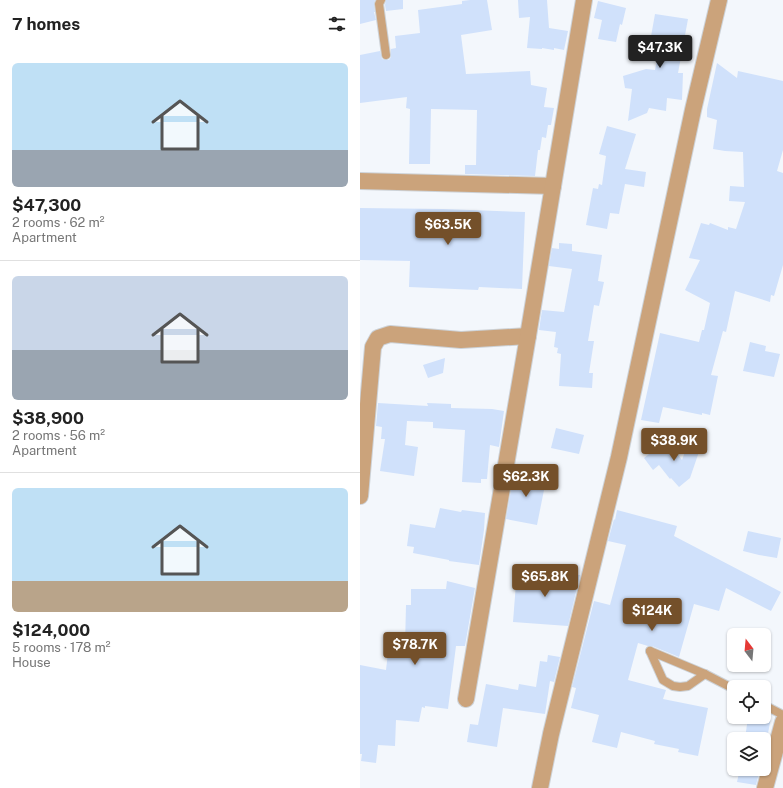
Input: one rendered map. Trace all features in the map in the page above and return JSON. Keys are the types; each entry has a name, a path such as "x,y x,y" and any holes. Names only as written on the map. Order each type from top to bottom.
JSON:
{"street":[{"path":"466,699 554,186 584,0"},
{"path":"540,788 551,734 619,456 690,125 719,0"},
{"path":"360,182 554,186"},
{"path":"360,496 373,347 378,338 390,334 461,340 528,336"},
{"path":"765,788 783,722"}],"lane":[{"path":"381,0 379,4 386,55"},
{"path":"705,674 688,686 673,686 663,680 650,651 705,674 727,685"},
{"path":"771,709 783,715"}],"building":[{"path":"360,0 375,0 374,12 376,20 360,24"},
{"path":"386,0 403,0 403,9 386,11"},
{"path":"487,0 492,30 461,35 466,74 530,71 531,85 547,88 544,107 554,108 551,125 548,125 546,138 542,137 540,150 538,150 535,176 465,174 465,165 476,165 477,110 431,109 430,164 409,164 410,109 406,108 407,97 360,103 360,55 380,51 382,59 389,60 391,57 391,49 396,48 395,36 420,33 418,10 462,4 462,1"},
{"path":"518,0 547,0 549,28 568,31 564,50 554,48 554,50 527,48 530,17 519,18"},
{"path":"598,1 626,8 622,25 620,24 616,42 598,39 602,20 594,18"},
{"path":"655,14 688,19 678,73 683,73 682,100 667,98 666,111 649,108 647,113 628,121 632,89 625,88 623,76 646,69 655,70 660,43 650,42"},
{"path":"717,63 737,78 738,71 783,81 783,150 777,171 783,173 783,265 774,296 771,295 770,302 735,291 726,332 723,331 711,375 718,376 710,415 702,413 702,415 663,407 659,423 641,420 660,333 699,342 702,330 704,330 710,303 685,290 700,260 689,258 701,223 709,225 710,223 728,230 728,227 736,229 745,202 729,201 730,186 744,187 743,152 713,149 717,120 707,117 707,109"},
{"path":"607,126 636,134 625,169 646,172 644,187 625,184 619,214 610,213 607,229 586,225 593,188 598,189 599,184 602,185 606,156 599,154"},
{"path":"360,208 525,212 522,289 479,287 478,290 409,287 410,261 360,260"},
{"path":"559,243 572,244 572,251 602,255 598,281 604,282 599,306 594,305 588,341 594,341 589,373 593,373 592,388 559,386 561,354 557,353 558,348 554,347 556,332 539,330 542,310 564,312 572,269 549,266 552,248 559,249"},
{"path":"750,342 766,346 765,351 780,354 774,377 743,371"},
{"path":"445,358 443,373 428,378 423,365"},
{"path":"378,403 428,406 427,403 451,404 451,408 492,409 504,411 499,447 490,445 487,479 481,479 481,483 462,482 465,430 433,428 433,422 407,421 405,445 418,447 414,476 380,471 385,439 381,439 382,427 376,426"},
{"path":"556,428 584,435 579,454 551,448"},
{"path":"667,440 682,460 688,443 701,446 690,478 679,487 671,478 670,479 659,465 653,470 644,458"},
{"path":"518,470 544,475 543,479 546,480 537,525 506,519 512,484 515,484"},
{"path":"440,508 461,512 462,510 485,513 479,565 449,561 413,553 414,547 407,546 410,524 435,528"},
{"path":"617,510 677,526 674,536 781,592 771,611 726,588 719,611 694,604 679,657 652,646 638,643 628,680 666,690 663,699 708,708 698,756 678,752 679,749 654,744 655,741 621,732 617,748 592,742 599,715 571,708 576,688 572,687 594,601 610,605 626,545 608,541"},
{"path":"748,531 781,538 777,558 743,551"},
{"path":"517,570 580,575 568,626 513,622"},
{"path":"447,581 475,588 465,646 456,646 448,709 425,706 425,708 422,707 419,722 396,720 395,746 378,745 376,763 361,761 360,665 386,670 389,644 405,646 406,605 411,605 411,589 446,589"},
{"path":"548,655 560,657 554,682 550,681 545,714 503,708 497,747 467,742 470,724 478,725 486,684 518,690 519,684 536,687 540,661 547,662"},
{"path":"747,724 770,724 768,732 746,732"},
{"path":"738,776 758,776 756,785 737,782"}]}
